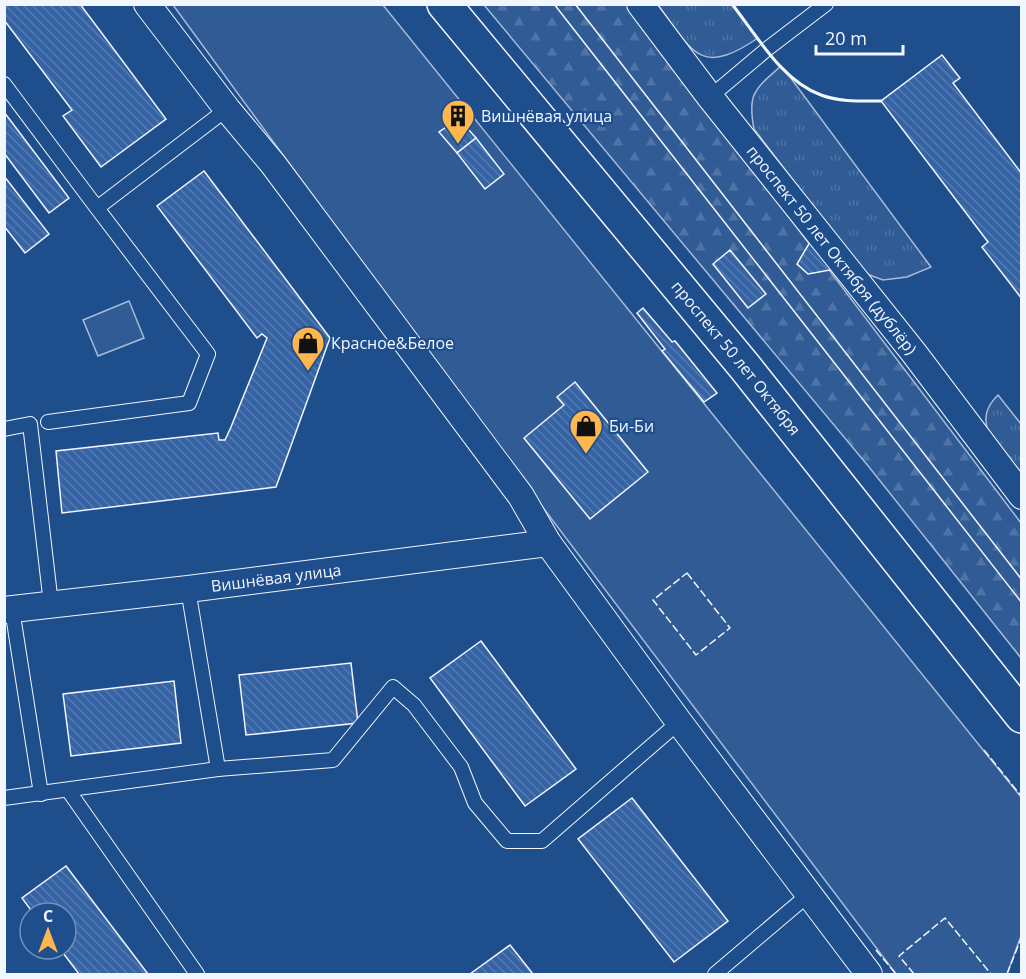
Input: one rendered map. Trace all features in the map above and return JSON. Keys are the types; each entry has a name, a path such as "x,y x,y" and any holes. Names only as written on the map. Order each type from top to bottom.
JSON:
{"main road":[{"name":"проспект 50 лет Октября","path":"444,4 745,367 1022,716"}],"street":[{"path":"147,4 227,109 273,164 521,496 548,543 869,975"},
{"name":"проспект 50 лет Октября (дублёр)","path":"640,4 710,97 914,353 1022,496"},
{"name":"Вишнёвая улица","path":"8,609 188,589 548,543"}],"lane":[{"path":"710,97 826,4"},
{"path":"4,84 208,354 189,403 48,422"},
{"path":"97,208 227,109"},
{"path":"4,429 30,424 51,604"},
{"path":"188,589 218,769"},
{"path":"8,609 41,794"},
{"path":"4,798 218,769 333,760 393,687 414,705 461,767 475,803 507,842 542,840 679,722"},
{"path":"68,790 197,975"},
{"path":"715,975 808,895"}],"green space":[{"path":"484,5 628,5 1021,523 1021,658 869,467"},
{"path":"658,5 732,5 758,38 722,56 710,57 699,54 689,46"},
{"path":"781,66 931,267 907,277 883,280 864,273 754,129 752,107 755,93 765,80"},
{"path":"998,395 1021,424 1021,478 988,432 987,412"}],"shaded area":[{"path":"173,5 383,5 1021,797 1021,936 1007,974 896,974 485,431"},
{"path":"129,301 144,338 98,356 83,320"}],"building":[{"path":"4,4 80,4 166,119 101,167 63,116 72,110 4,20"},
{"path":"942,55 960,78 953,83 1022,174 1022,299 982,247 988,242 881,101"},
{"path":"4,112 69,198 49,213 4,153"},
{"name":"Вишнёвая улица","path":"459,125 469,130 476,138 457,153 439,132 448,126"},
{"path":"476,138 504,174 485,189 457,153"},
{"path":"204,171 330,338 276,487 62,513 56,451 218,433 219,440 225,440 231,427 267,338 262,334 257,338 157,206"},
{"path":"4,176 49,234 25,253 4,226"},
{"path":"813,237 841,268 808,274 797,264"},
{"path":"730,250 766,294 748,308 713,264"},
{"path":"643,308 672,342 675,341 717,393 704,402 662,351 665,349 637,313"},
{"name":"Би-Би","path":"575,382 648,472 590,519 524,438 564,405 557,397"},
{"path":"481,641 576,769 525,806 430,678"},
{"path":"351,663 358,723 246,735 239,675"},
{"path":"174,681 181,743 71,756 63,694"},
{"path":"632,798 728,921 674,962 578,839"},
{"path":"66,866 148,974 79,974 69,961 78,961 78,901 24,901 22,898"},
{"path":"510,945 533,974 470,974"}],"tram line":[{"path":"554,4 1022,603"},
{"path":"575,4 1022,580"}],"fence":[{"path":"687,573 730,628 696,655 653,600 687,573"},
{"path":"984,750 1022,797"},
{"path":"914,974 899,956 945,918 991,974"},
{"path":"1007,974 1022,936"},
{"path":"876,950 896,974"}],"wall":[{"path":"732,4 771,56 794,79 807,88 835,99 881,101"}],"place":[{"name":"Вишнёвая улица","path":"458,145"},
{"name":"Красное&Белое","path":"308,372"},
{"name":"Би-Би","path":"586,455"}]}
